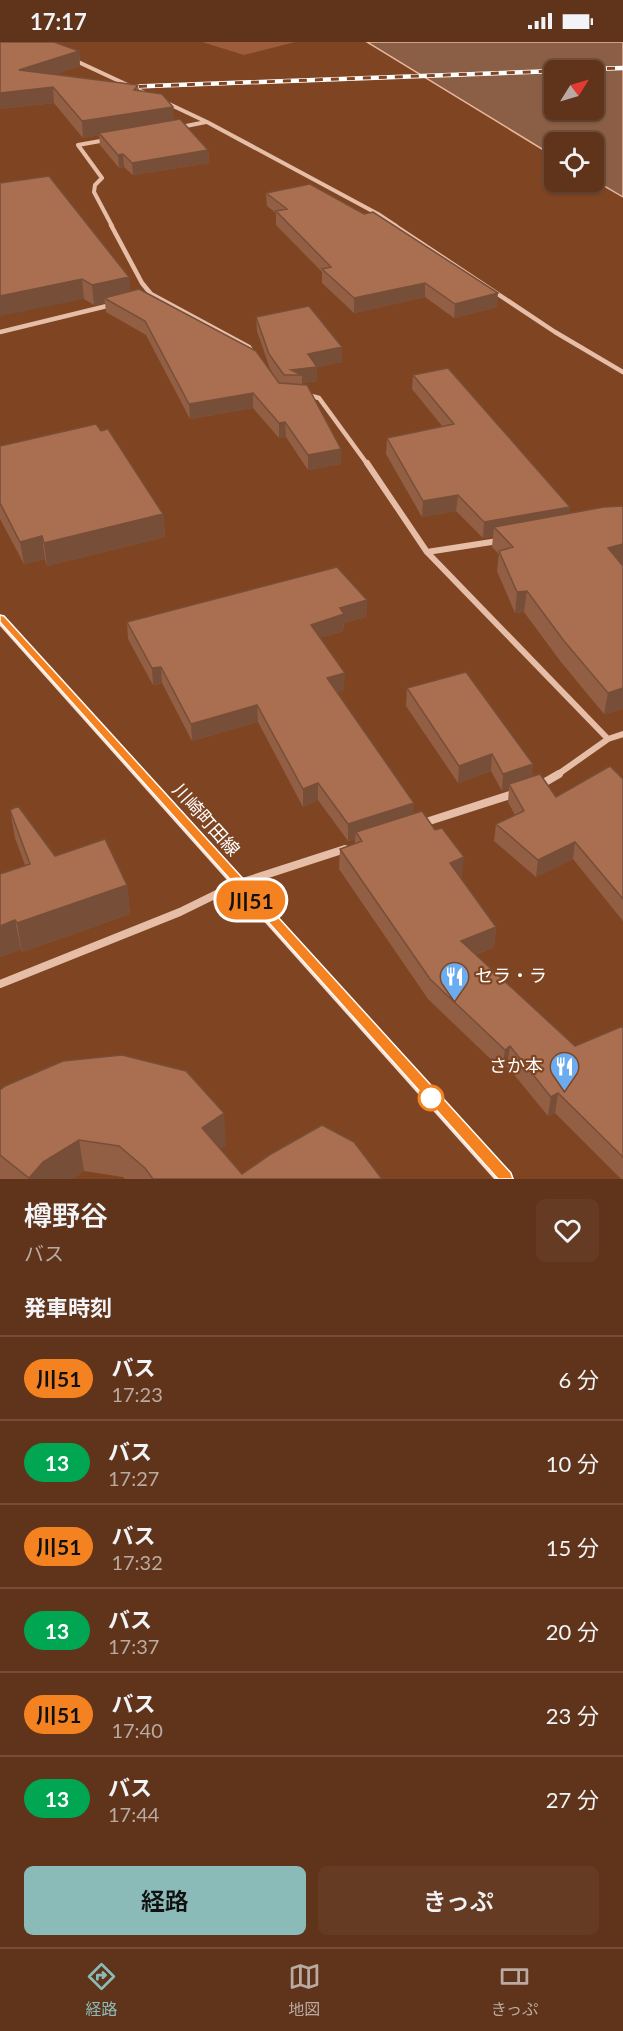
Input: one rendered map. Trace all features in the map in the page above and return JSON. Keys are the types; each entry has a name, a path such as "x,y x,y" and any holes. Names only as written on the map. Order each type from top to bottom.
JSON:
{"main road":[{"name":"川崎町田線","path":"0,619 505,1179"}],"street":[{"path":"70,57 154,97"},
{"path":"164,102 207,122 378,214 555,332 623,372"},
{"path":"176,128 207,122"},
{"path":"111,139 78,145 102,178 95,185 94,192 142,283 151,294 249,347 255,356"},
{"path":"141,297 151,294"},
{"path":"0,332 120,303"},
{"path":"298,394 314,395 319,398 355,446 427,552 608,739"},
{"path":"427,552 504,540"},
{"path":"537,786 548,782 608,739 623,734"},
{"path":"411,827 525,790"},
{"path":"0,984 180,912 237,884 354,846"}],"shaded area":[{"path":"202,42 295,42 244,55"},
{"path":"367,42 623,42 623,197 604,186 604,132 544,132 544,150"}],"building":[{"path":"0,42 54,42 79,51 19,70 138,85 134,90 162,94 173,107 82,121 53,87 0,93"},
{"path":"180,119 208,150 132,163 123,154 118,155 99,133"},
{"path":"49,176 129,277 92,285 82,279 0,296 0,183"},
{"path":"310,184 364,214 373,212 498,293 455,304 425,283 354,298 322,269 331,267 276,211 287,209 266,193"},
{"path":"139,289 256,351 279,383 307,385 341,449 308,455 285,422 279,423 253,393 189,404 145,321 104,298"},
{"path":"309,306 342,347 308,354 317,367 291,370 302,375 284,375 269,354 256,317"},
{"path":"448,368 570,507 484,522 458,495 423,501 387,438 454,424 413,375"},
{"path":"96,424 101,431 108,429 163,514 44,543 42,536 20,542 0,503 0,446"},
{"path":"623,506 623,544 608,548 623,566 623,688 608,693 564,641 527,591 517,592 499,551 513,547 494,527 604,507"},
{"path":"337,567 367,600 340,608 344,614 311,625 345,673 327,678 414,803 348,824 318,783 303,789 257,705 191,724 161,667 152,668 127,622"},
{"path":"466,672 533,764 503,774 492,754 459,766 407,688"},
{"path":"610,766 623,779 623,899 575,842 538,860 496,824 524,811 509,784 540,774 556,797"},
{"path":"18,806 55,856 105,839 127,885 17,923 15,920 0,926 0,874 30,864 10,810"},
{"path":"422,811 435,830 442,828 464,857 450,863 496,927 461,941 575,1046 623,1026 623,1157 558,1093 551,1097 510,1046 505,1050 430,979 340,849 362,841 356,832"},
{"path":"122,1055 186,1071 224,1113 202,1128 242,1174 271,1154 322,1125 354,1142 382,1179 153,1179 145,1168 119,1146 79,1140 43,1162 29,1178 0,1155 0,1090 63,1061"}],"railway":[{"path":"604,69 623,68"},
{"path":"123,87 544,71"}],"bus line":[{"name":"川51","path":"0,619 505,1179"}],"place":[{"name":"セラ・ラ","path":"454,1002"},
{"name":"さか本","path":"564,1092"}]}
